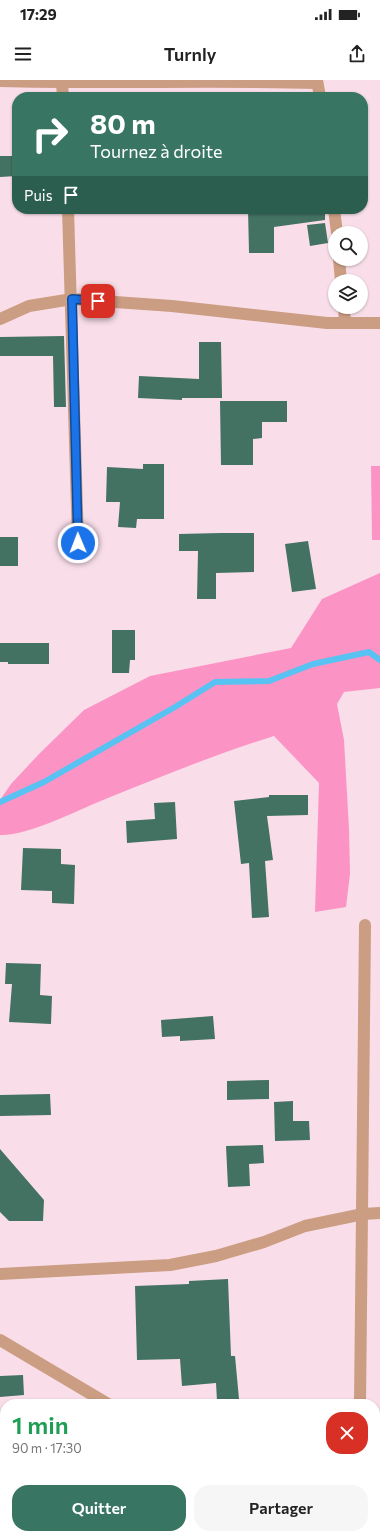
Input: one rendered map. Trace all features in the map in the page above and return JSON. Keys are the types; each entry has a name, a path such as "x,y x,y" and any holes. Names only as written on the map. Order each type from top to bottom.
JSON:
{"street":[{"path":"0,81 62,83 257,80 317,81 319,92"},
{"path":"62,83 63,92"},
{"path":"68,214 72,299 78,543"},
{"path":"335,214 336,226"},
{"path":"0,319 29,306 72,299 172,306 283,318 305,322 380,323"},
{"path":"344,314 345,323"},
{"path":"360,1399 365,925"},
{"path":"0,1274 170,1265 216,1256 264,1242 305,1226 363,1214 380,1213"},
{"path":"0,1340 100,1399"}],"shaded area":[{"path":"371,466 380,466 380,540 372,540"},
{"path":"380,573 380,688 344,692 337,704 344,740 349,829 350,874 346,907 315,912 319,783 274,736 188,766 38,827 24,832 0,835 0,800 11,784 39,754 84,710 150,676 291,648 322,599"}],"building":[{"path":"0,156 12,156 12,176 0,177"},
{"path":"248,214 325,214 325,220 274,227 274,253 249,253"},
{"path":"325,223 328,243 310,246 307,225"},
{"path":"64,336 66,407 54,407 53,356 0,356 0,337"},
{"path":"199,342 221,342 222,398 182,398 182,400 138,398 139,376 199,379"},
{"path":"220,401 287,401 287,422 262,422 262,438 253,439 253,465 221,465"},
{"path":"143,464 164,464 164,519 137,519 136,528 118,527 120,502 106,502 107,467 143,469"},
{"path":"254,533 254,572 216,573 216,599 197,599 198,551 179,551 179,534"},
{"path":"0,537 18,537 18,566 0,566"},
{"path":"308,541 316,589 292,592 285,544"},
{"path":"112,630 135,630 135,660 130,660 129,673 112,673"},
{"path":"0,643 49,643 49,664 8,664 8,662 0,662"},
{"path":"269,795 308,795 308,815 267,816 273,860 265,861 269,917 252,918 249,863 241,864 234,801 269,797"},
{"path":"175,802 177,839 127,843 126,821 155,819 154,803"},
{"path":"23,848 61,849 61,864 75,865 74,904 52,903 52,891 21,890"},
{"path":"6,963 41,964 40,995 52,996 51,1024 9,1022 12,984 5,984"},
{"path":"213,1016 215,1039 180,1041 180,1036 162,1037 161,1020"},
{"path":"269,1080 269,1099 227,1100 227,1081"},
{"path":"50,1094 51,1115 0,1116 0,1095"},
{"path":"293,1101 293,1121 309,1121 310,1140 275,1141 274,1102"},
{"path":"263,1145 264,1163 249,1164 250,1186 228,1187 226,1146"},
{"path":"0,1149 44,1200 43,1221 9,1221 0,1212"},
{"path":"228,1279 231,1356 235,1356 239,1399 217,1399 216,1383 182,1386 180,1359 137,1360 135,1286 189,1284 189,1281"},
{"path":"23,1375 24,1395 0,1397 0,1376"}],"waterway":[{"path":"0,802 44,782 175,707 215,682 269,681 313,664 369,652 380,660"}],"route":[{"path":"78,543 72,299 98,301"}]}
